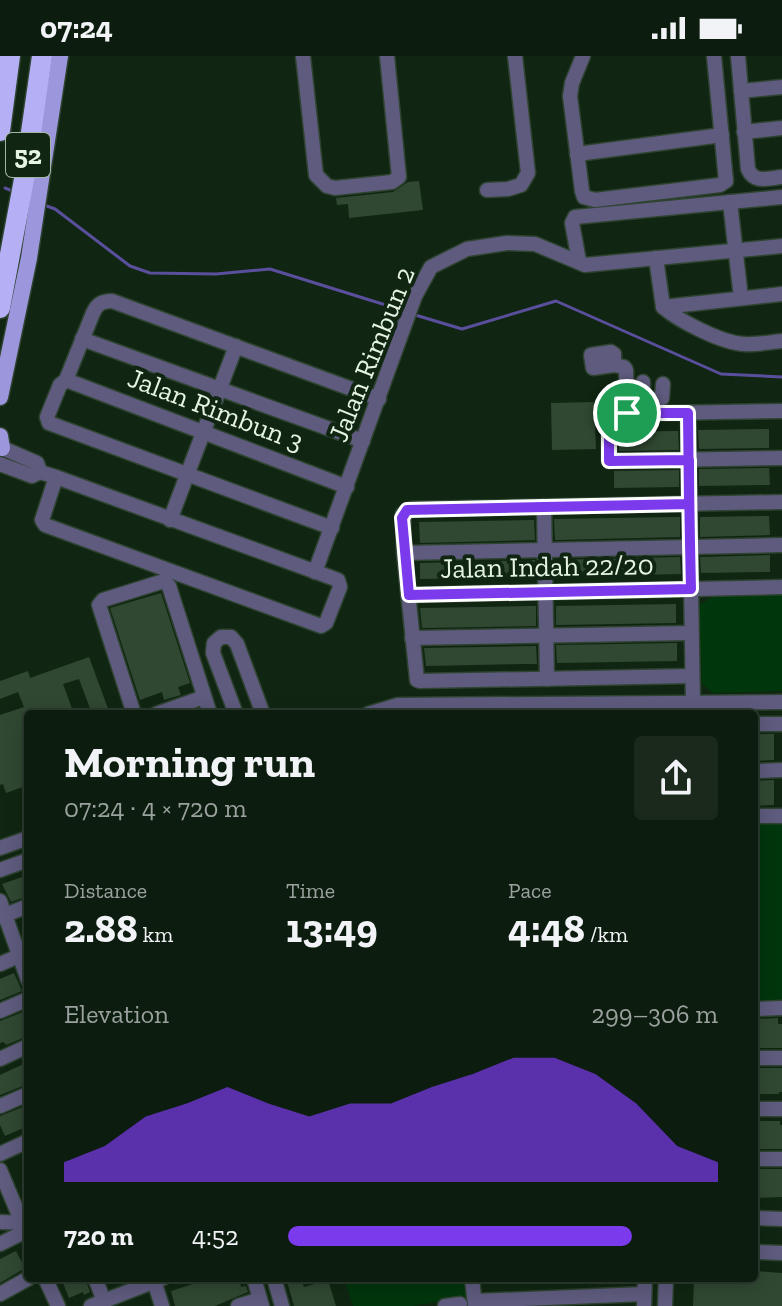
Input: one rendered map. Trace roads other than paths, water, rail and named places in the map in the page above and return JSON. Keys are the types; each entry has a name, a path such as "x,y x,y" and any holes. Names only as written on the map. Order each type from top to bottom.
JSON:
{"highway":[{"name":"52","path":"0,131 10,56"},
{"name":"52","path":"0,308 25,174 42,56"}],"main road":[{"path":"0,396 29,258 60,56"}],"street":[{"path":"303,56 316,175 327,186 335,188 392,182 399,177 387,56"},
{"path":"487,190 521,185 528,173 515,56"},
{"path":"583,56 570,96 582,191 589,200 720,185 726,181 714,56"},
{"path":"738,56 750,175 758,179 782,177"},
{"path":"741,91 782,87"},
{"path":"744,132 782,128"},
{"path":"577,154 722,135"},
{"path":"579,261 572,223 575,217 782,197"},
{"path":"730,202 741,298"},
{"name":"Jalan Rimbun 2","path":"315,572 415,296 431,267 467,249 507,243 535,244 585,265 782,246"},
{"path":"656,258 663,307 676,318 732,342 746,345 782,341"},
{"path":"663,307 782,294"},
{"path":"332,528 49,423 47,417 60,385 66,380 95,307 104,301 112,301 379,399"},
{"path":"82,339 363,441"},
{"path":"170,520 236,346"},
{"path":"614,365 626,370 636,409"},
{"name":"Jalan Rimbun 3","path":"66,380 347,487"},
{"path":"636,409 643,382"},
{"path":"663,384 662,398 636,409 609,414 609,461 782,458"},
{"path":"636,409 688,413 782,411"},
{"path":"688,413 693,703"},
{"path":"2,452 32,476 40,472 56,477 338,580 341,582 326,623 321,626 45,525 42,520 56,477"},
{"path":"692,676 417,680 404,553 404,512 412,509 782,502"},
{"path":"544,506 547,679"},
{"path":"404,553 782,545"},
{"path":"133,710 99,605 103,600 164,581 169,586 209,710"},
{"name":"Jalan Indah 22/20","path":"409,595 782,587"},
{"path":"412,638 691,633"},
{"path":"234,710 213,653 214,643 221,637 231,637 237,644 262,710"},
{"path":"180,710 204,697"},
{"path":"381,710 398,705 426,709 782,702"},
{"path":"758,724 782,724"},
{"path":"758,771 782,770"},
{"path":"758,816 782,816"},
{"path":"0,848 24,839"},
{"path":"0,870 24,861"},
{"path":"0,964 24,954 2,911 24,907"},
{"path":"0,1011 24,1001"},
{"path":"758,1009 782,1008"},
{"path":"0,1059 24,1048"},
{"path":"758,1058 782,1058"},
{"path":"0,1106 24,1096"},
{"path":"758,1109 782,1109"},
{"path":"0,1154 24,1143"},
{"path":"758,1159 782,1159"},
{"path":"0,1170 24,1224"},
{"path":"758,1218 782,1219"},
{"path":"0,1222 24,1228"},
{"path":"0,1244 24,1230"},
{"path":"758,1252 782,1253"},
{"path":"0,1294 24,1281"},
{"path":"47,1282 58,1306"},
{"path":"95,1282 97,1303 146,1282"},
{"path":"152,1282 162,1306"},
{"path":"238,1306 261,1303 255,1282"},
{"path":"275,1282 282,1306"},
{"path":"471,1282 464,1304 644,1300"},
{"path":"665,1306 666,1282"}],"waterway":[{"path":"5,188 15,192"},
{"path":"44,205 55,209 130,266 150,273 216,274 270,269 405,311"},
{"path":"412,314 462,329 556,301 721,374 782,377"}]}
